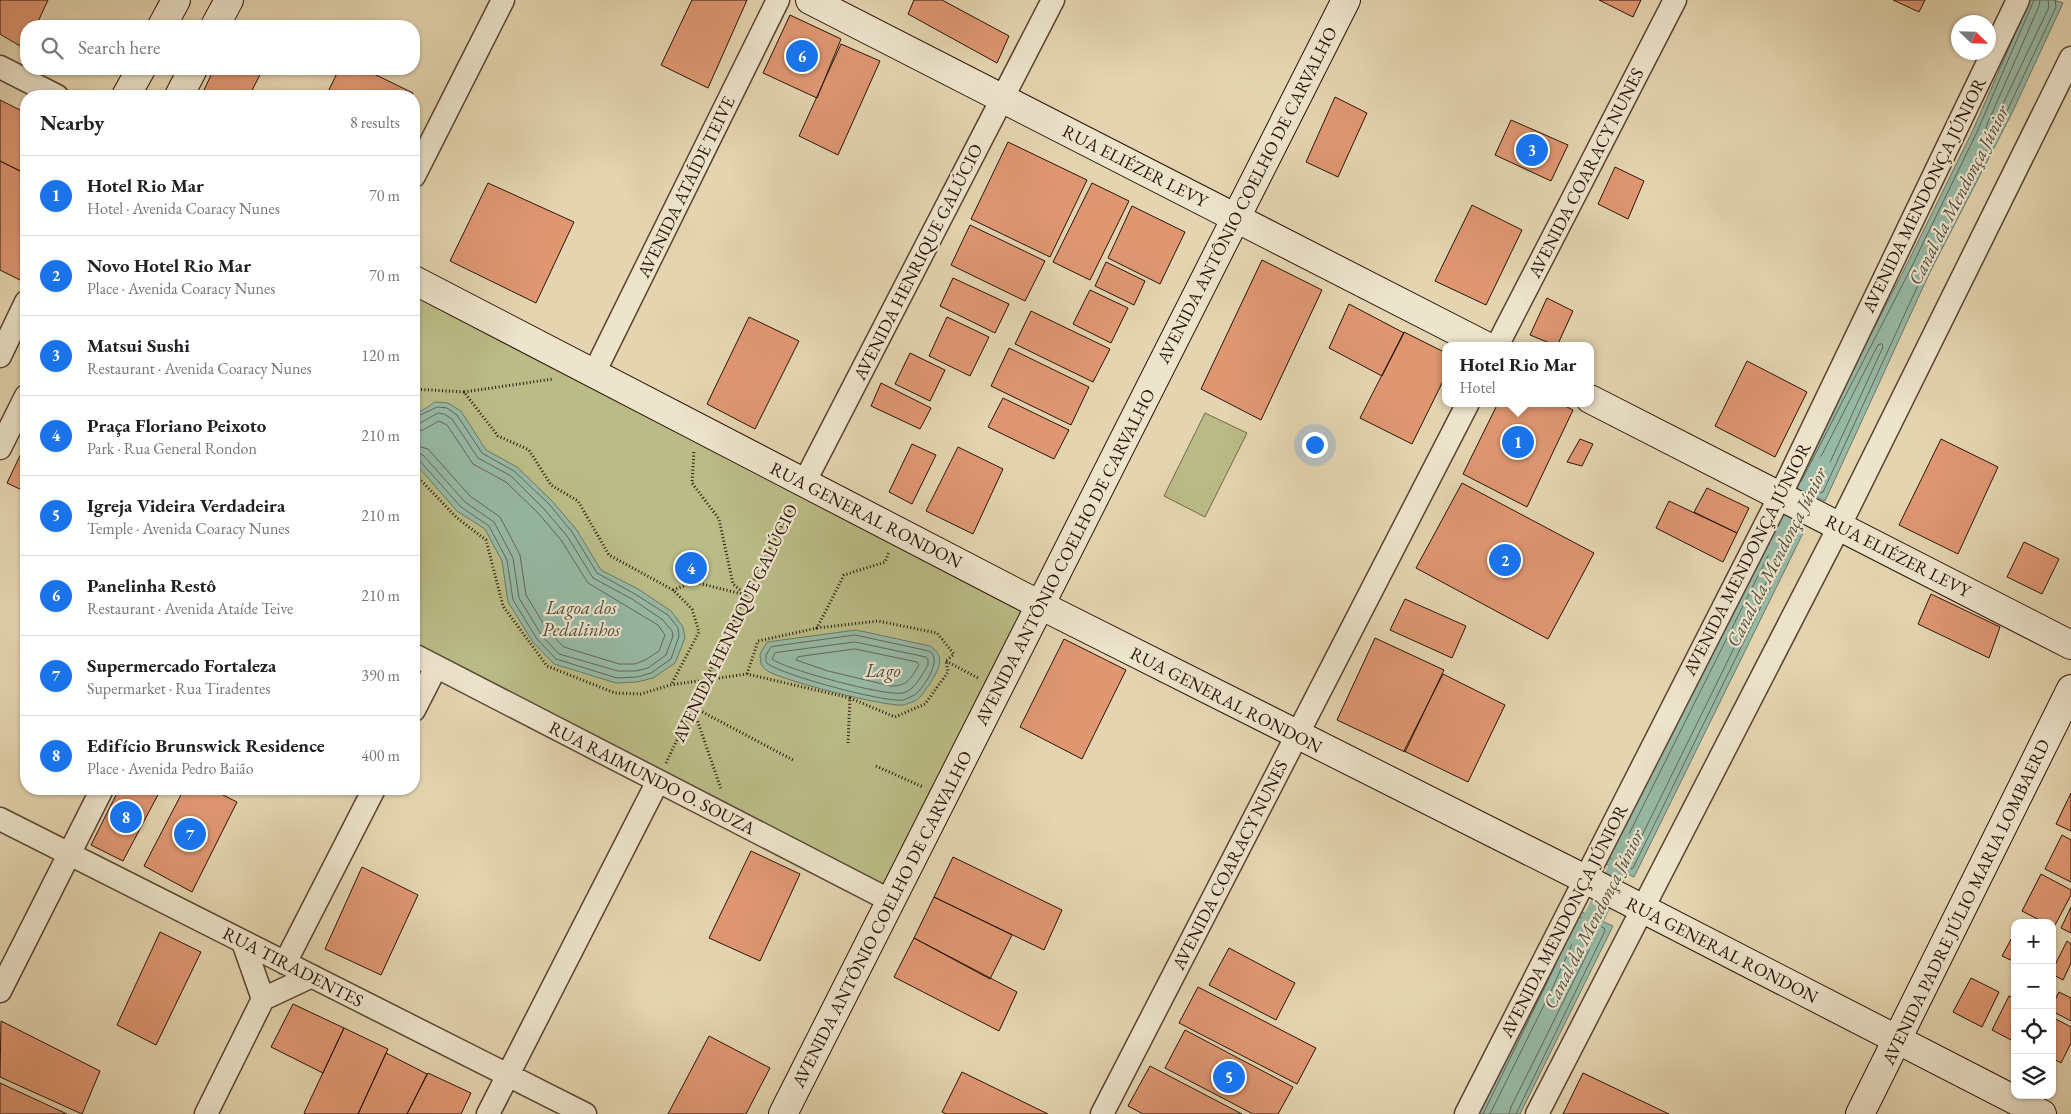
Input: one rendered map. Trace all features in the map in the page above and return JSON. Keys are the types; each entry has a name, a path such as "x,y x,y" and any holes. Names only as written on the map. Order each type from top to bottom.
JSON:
{"street":[{"path":"165,20 176,0"},
{"path":"218,20 229,0"},
{"path":"420,164 503,0"},
{"name":"AVENIDA ATAÍDE TEIVE","path":"594,373 778,0"},
{"name":"RUA ELIÉZER LEVY","path":"810,0 1478,342"},
{"name":"AVENIDA HENRIQUE GALÚCIO","path":"804,483 1054,0"},
{"name":"AVENIDA ANTÔNIO COELHO DE CARVALHO","path":"784,1114 1346,0"},
{"name":"AVENIDA COARACY NUNES","path":"1499,342 1675,0"},
{"name":"AVENIDA MENDONÇA JÚNIOR","path":"1466,1114 1590,882 1784,498 2018,0"},
{"path":"1537,1114 1635,905 1829,521 2071,58"},
{"path":"0,67 44,90"},
{"path":"129,90 137,75"},
{"path":"182,90 190,75"},
{"name":"RUA GENERAL RONDON","path":"420,283 1040,605 1296,736 1590,882 2042,1114"},
{"path":"0,356 19,334"},
{"name":"RUA ELIÉZER LEVY","path":"1594,401 2071,645"},
{"name":"AVENIDA COARACY NUNES","path":"1102,1114 1466,407"},
{"path":"0,448 20,408"},
{"name":"RUA RAIMUNDO O. SOUZA","path":"420,658 891,901"},
{"path":"420,698 436,666"},
{"name":"AVENIDA PADRE JÚLIO MARIA LOMBAERD","path":"1860,1114 2071,689"},
{"path":"488,1114 658,781"},
{"path":"0,991 99,795"},
{"path":"285,963 371,795"},
{"name":"RUA TIRADENTES","path":"0,819 585,1114"},
{"path":"243,942 263,999"},
{"path":"206,1114 263,999 312,976"}],"path":[{"path":"420,389 464,392 557,378"},
{"path":"464,392 498,436 529,450 551,485 578,501 609,556 673,590 692,609 699,632 670,685"},
{"path":"696,426 692,483 719,519 733,584 746,595"},
{"path":"420,478 456,517 486,540 503,606 547,666 615,693 641,694 670,685 747,674 850,698 895,717 926,704 948,672 946,661"},
{"name":"AVENIDA HENRIQUE GALÚCIO","path":"658,781 746,595 804,483"},
{"path":"817,628 844,575 885,562 898,530"},
{"path":"673,590 694,582 746,595"},
{"path":"747,674 758,641 817,628 878,621 937,633 954,654 946,661"},
{"path":"946,661 998,689"},
{"path":"848,743 850,698"},
{"path":"692,707 793,760"},
{"path":"692,707 732,818"},
{"path":"876,766 944,797"}],"green space":[{"path":"420,283 1040,605 891,901 420,658"},
{"path":"1205,413 1247,433 1205,517 1164,496"}],"water":[{"path":"2030,0 2054,0 2063,3 2012,113 1930,272 1825,501 1793,486 1906,266 1973,130"},
{"name":"Lagoa dos Pedalinhos","path":"435,402 448,403 461,411 486,450 517,467 552,501 576,529 601,570 638,589 671,611 683,627 685,638 675,663 653,678 637,682 616,683 554,664 533,642 508,602 502,561 485,529 457,511 420,469 420,412"},
{"path":"1774,518 1803,533 1634,877 1602,862"},
{"name":"Lago","path":"856,630 930,646 935,650 940,660 938,670 919,698 903,705 876,702 790,680 766,670 761,664 760,654 767,642"},
{"path":"1575,909 1613,926 1520,1114 1478,1114"}],"building":[{"path":"0,0 48,0 39,20 20,20 20,46 0,34"},
{"path":"692,0 747,0 708,88 661,65"},
{"path":"914,0 942,0 1009,36 997,63 908,14"},
{"path":"1599,0 1641,0 1633,17"},
{"path":"1893,0 1925,0 1919,12"},
{"path":"790,15 841,39 817,98 763,73"},
{"path":"841,44 880,61 838,155 799,136"},
{"path":"211,75 260,75 252,90 204,90"},
{"path":"336,75 376,75 407,90 329,90"},
{"path":"1335,97 1367,113 1338,177 1306,162"},
{"path":"0,100 20,110 20,171 0,161"},
{"path":"1511,120 1568,145 1551,181 1495,155"},
{"path":"1008,142 1087,180 1050,257 971,219"},
{"path":"0,161 20,171 20,280 0,270"},
{"path":"1615,167 1644,181 1628,219 1598,204"},
{"path":"488,183 574,222 536,303 450,261"},
{"path":"1092,183 1129,201 1090,280 1053,262"},
{"path":"1472,205 1522,230 1486,305 1435,281"},
{"path":"1132,206 1185,232 1160,284 1108,258"},
{"path":"970,225 1045,261 1025,301 951,265"},
{"path":"1262,260 1322,290 1261,420 1201,389"},
{"path":"1106,262 1145,281 1134,305 1095,286"},
{"path":"953,278 1009,304 995,333 940,306"},
{"path":"1090,290 1128,308 1111,343 1073,324"},
{"path":"1547,298 1573,311 1559,342 1547,342 1530,335"},
{"path":"1349,304 1404,333 1382,376 1329,348"},
{"path":"1031,311 1110,349 1093,382 1015,344"},
{"path":"749,317 799,341 755,429 707,404"},
{"path":"947,317 989,337 970,376 929,356"},
{"path":"1404,332 1442,351 1442,383 1412,444 1360,418"},
{"path":"1009,348 1089,387 1071,425 991,386"},
{"path":"910,353 945,370 930,401 895,384"},
{"path":"1747,361 1807,392 1775,457 1715,426"},
{"path":"881,383 931,408 920,429 871,406"},
{"path":"1003,398 1069,430 1054,459 988,427"},
{"path":"1496,407 1567,407 1573,410 1527,507 1463,474"},
{"path":"1580,439 1593,444 1582,466 1567,462"},
{"path":"1941,439 1998,467 1958,554 1899,525"},
{"path":"912,444 936,455 912,504 889,492"},
{"path":"958,447 1003,469 973,534 926,511"},
{"path":"20,456 20,489 7,483"},
{"path":"1462,483 1594,553 1548,639 1416,568"},
{"path":"1707,488 1749,508 1737,533 1694,512"},
{"path":"1669,501 1737,533 1723,562 1656,528"},
{"path":"2024,542 2059,559 2042,594 2007,577"},
{"path":"1931,594 2000,627 1989,658 1918,624"},
{"path":"1405,599 1466,626 1452,658 1390,630"},
{"path":"1375,638 1444,670 1405,752 1337,720"},
{"path":"1064,639 1126,670 1082,759 1020,727"},
{"path":"1443,674 1505,705 1468,782 1404,751"},
{"path":"2071,793 2071,831 2056,824"},
{"path":"116,795 158,795 123,861 91,845"},
{"path":"181,795 223,795 237,802 192,892 144,866"},
{"path":"2062,835 2071,840 2071,882 2045,869"},
{"path":"751,851 800,874 760,961 709,938"},
{"path":"953,857 1062,910 1044,950 934,897"},
{"path":"362,867 418,895 381,975 325,949"},
{"path":"2041,874 2071,890 2071,895 2056,923 2056,919 2037,919 2022,911"},
{"path":"934,897 1012,935 990,979 914,938"},
{"path":"2071,907 2071,933 2061,928"},
{"path":"160,932 201,952 156,1045 117,1025"},
{"path":"914,938 1017,992 999,1031 894,977"},
{"path":"2011,939 2011,960 2002,956"},
{"path":"2067,941 2071,944 2071,963 2063,980 2056,976 2056,963"},
{"path":"1229,948 1295,983 1276,1020 1209,985"},
{"path":"1971,978 1999,992 1982,1027 1953,1012"},
{"path":"1198,987 1316,1048 1297,1084 1179,1023"},
{"path":"2059,992 2071,998 2071,1021 2056,1013 2056,998"},
{"path":"2009,996 2011,997 2011,1040 1992,1030"},
{"path":"293,1004 344,1028 323,1073 271,1047"},
{"path":"2056,1019 2071,1027 2071,1043 2061,1063 2056,1060"},
{"path":"1,1021 100,1071 82,1114 0,1077"},
{"path":"344,1028 388,1049 358,1114 306,1114 304,1113"},
{"path":"1185,1030 1293,1087 1278,1114 1253,1114 1165,1068"},
{"path":"709,1036 770,1068 746,1114 668,1114"},
{"path":"386,1053 427,1074 407,1114 358,1114"},
{"path":"1150,1066 1242,1114 1143,1114 1128,1106"},
{"path":"962,1072 1048,1114 946,1114 942,1112"},
{"path":"428,1073 471,1093 461,1114 407,1114"},
{"path":"1583,1073 1669,1114 1563,1114"},
{"path":"0,1083 67,1114 0,1114"}],"waterway":[{"name":"Canal da Mendonça Júnior","path":"1778,551 1821,467"},
{"name":"Canal da Mendonça Júnior","path":"1582,942 1631,844"}],"place":[{"name":"Panelinha Restô","path":"802,56"},
{"name":"Matsui Sushi","path":"1532,150"},
{"name":"Hotel Rio Mar","path":"1518,442"},
{"name":"Novo Hotel Rio Mar","path":"1505,560"},
{"name":"Praça Floriano Peixoto","path":"691,568"},
{"name":"Edifício Brunswick Residence","path":"126,817"},
{"name":"Supermercado Fortaleza","path":"190,834"},
{"name":"Igreja Videira Verdadeira","path":"1229,1077"}]}
